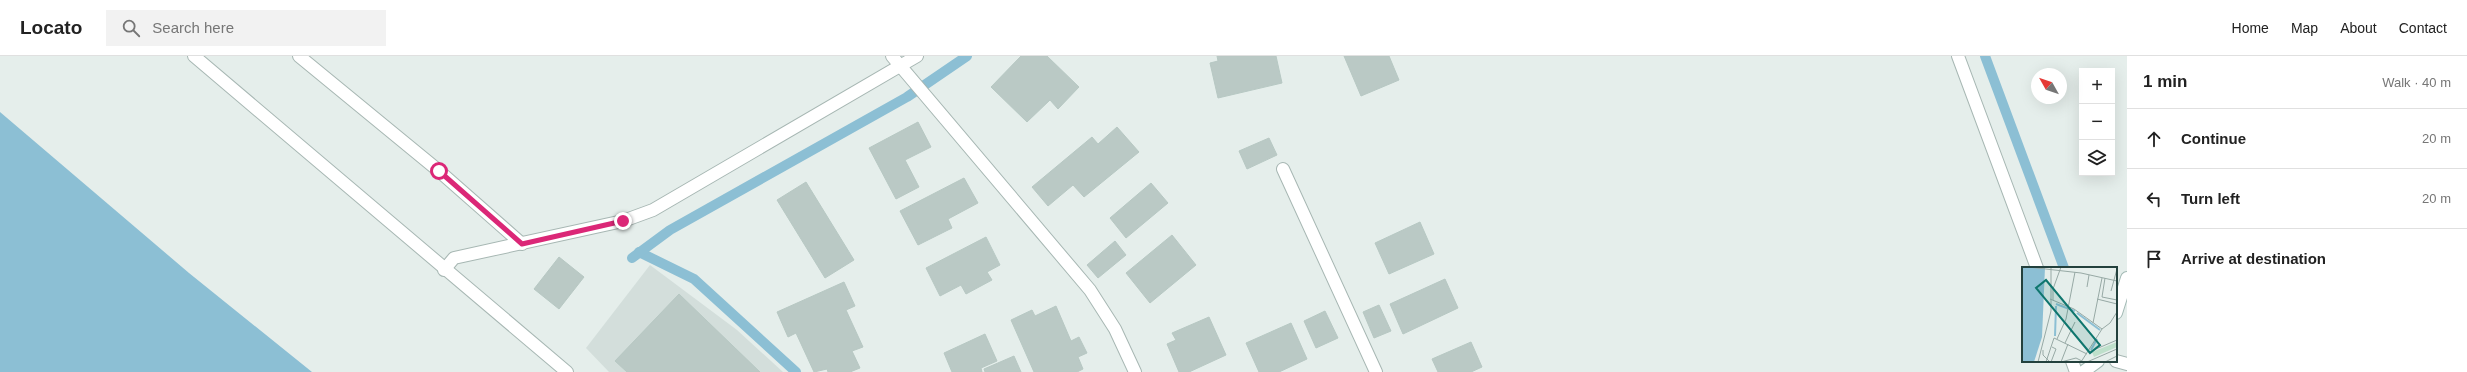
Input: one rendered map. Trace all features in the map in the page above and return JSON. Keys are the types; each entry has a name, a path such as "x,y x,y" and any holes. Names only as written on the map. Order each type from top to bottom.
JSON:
{"street":[{"path":"194,56 444,270 567,372"},
{"path":"299,56 439,171 522,244"},
{"path":"892,56 1090,290 1115,329 1135,372"},
{"path":"444,270 454,258 623,221 653,210 917,56"},
{"path":"1958,56 2037,267"},
{"path":"1283,169 1376,372"},
{"path":"2117,310 2127,278"},
{"path":"2117,361 2127,364"},
{"path":"2072,362 2076,372"},
{"path":"2084,372 2097,362"}],"shaded area":[{"path":"650,265 737,330 783,372 609,372 586,348"}],"water":[{"path":"0,112 189,273 312,372 0,372"}],"building":[{"path":"1021,56 1047,56 1079,87 1058,109 1050,100 1027,122 991,87"},
{"path":"1217,56 1276,56 1282,83 1218,98 1210,63 1218,61"},
{"path":"1344,56 1389,56 1399,80 1361,96"},
{"path":"918,122 931,147 905,160 919,187 896,199 869,148"},
{"path":"1117,127 1139,152 1084,197 1073,185 1048,206 1032,187 1092,137 1098,144"},
{"path":"1269,138 1277,155 1247,169 1239,151"},
{"path":"964,178 978,203 948,219 952,228 918,245 900,211"},
{"path":"806,182 854,260 825,278 777,200"},
{"path":"1151,183 1168,203 1126,238 1110,218"},
{"path":"1420,222 1434,254 1389,274 1375,243"},
{"path":"1172,235 1196,265 1150,303 1126,273"},
{"path":"986,237 1000,265 987,272 992,280 966,294 961,285 940,296 926,268"},
{"path":"1115,241 1126,255 1098,278 1087,265"},
{"path":"559,257 584,277 559,309 534,289"},
{"path":"1445,279 1458,308 1403,334 1390,304"},
{"path":"844,282 855,306 846,310 863,347 852,351 860,368 850,372 828,372 827,369 814,372 796,333 788,337 777,312"},
{"path":"679,294 760,372 627,372 615,361"},
{"path":"1379,305 1391,331 1374,338 1363,312"},
{"path":"1056,306 1071,341 1079,337 1087,353 1078,357 1083,369 1077,372 1034,372 1011,320 1032,310 1035,316"},
{"path":"1325,311 1338,338 1316,348 1304,321"},
{"path":"1209,317 1226,355 1189,372 1179,372 1167,344 1176,340 1172,333"},
{"path":"1291,323 1307,359 1279,372 1259,372 1246,343"},
{"path":"985,334 997,361 981,368 982,372 952,372 944,353"},
{"path":"1471,342 1482,367 1471,372 1438,372 1432,359"},
{"path":"1014,356 1021,372 985,372 984,369"}],"waterway":[{"path":"632,258 670,230 907,97 967,56"},
{"path":"1985,56 2064,267"},
{"path":"639,252 694,279 796,372"}],"route":[{"path":"439,171 522,244 623,221"}]}
